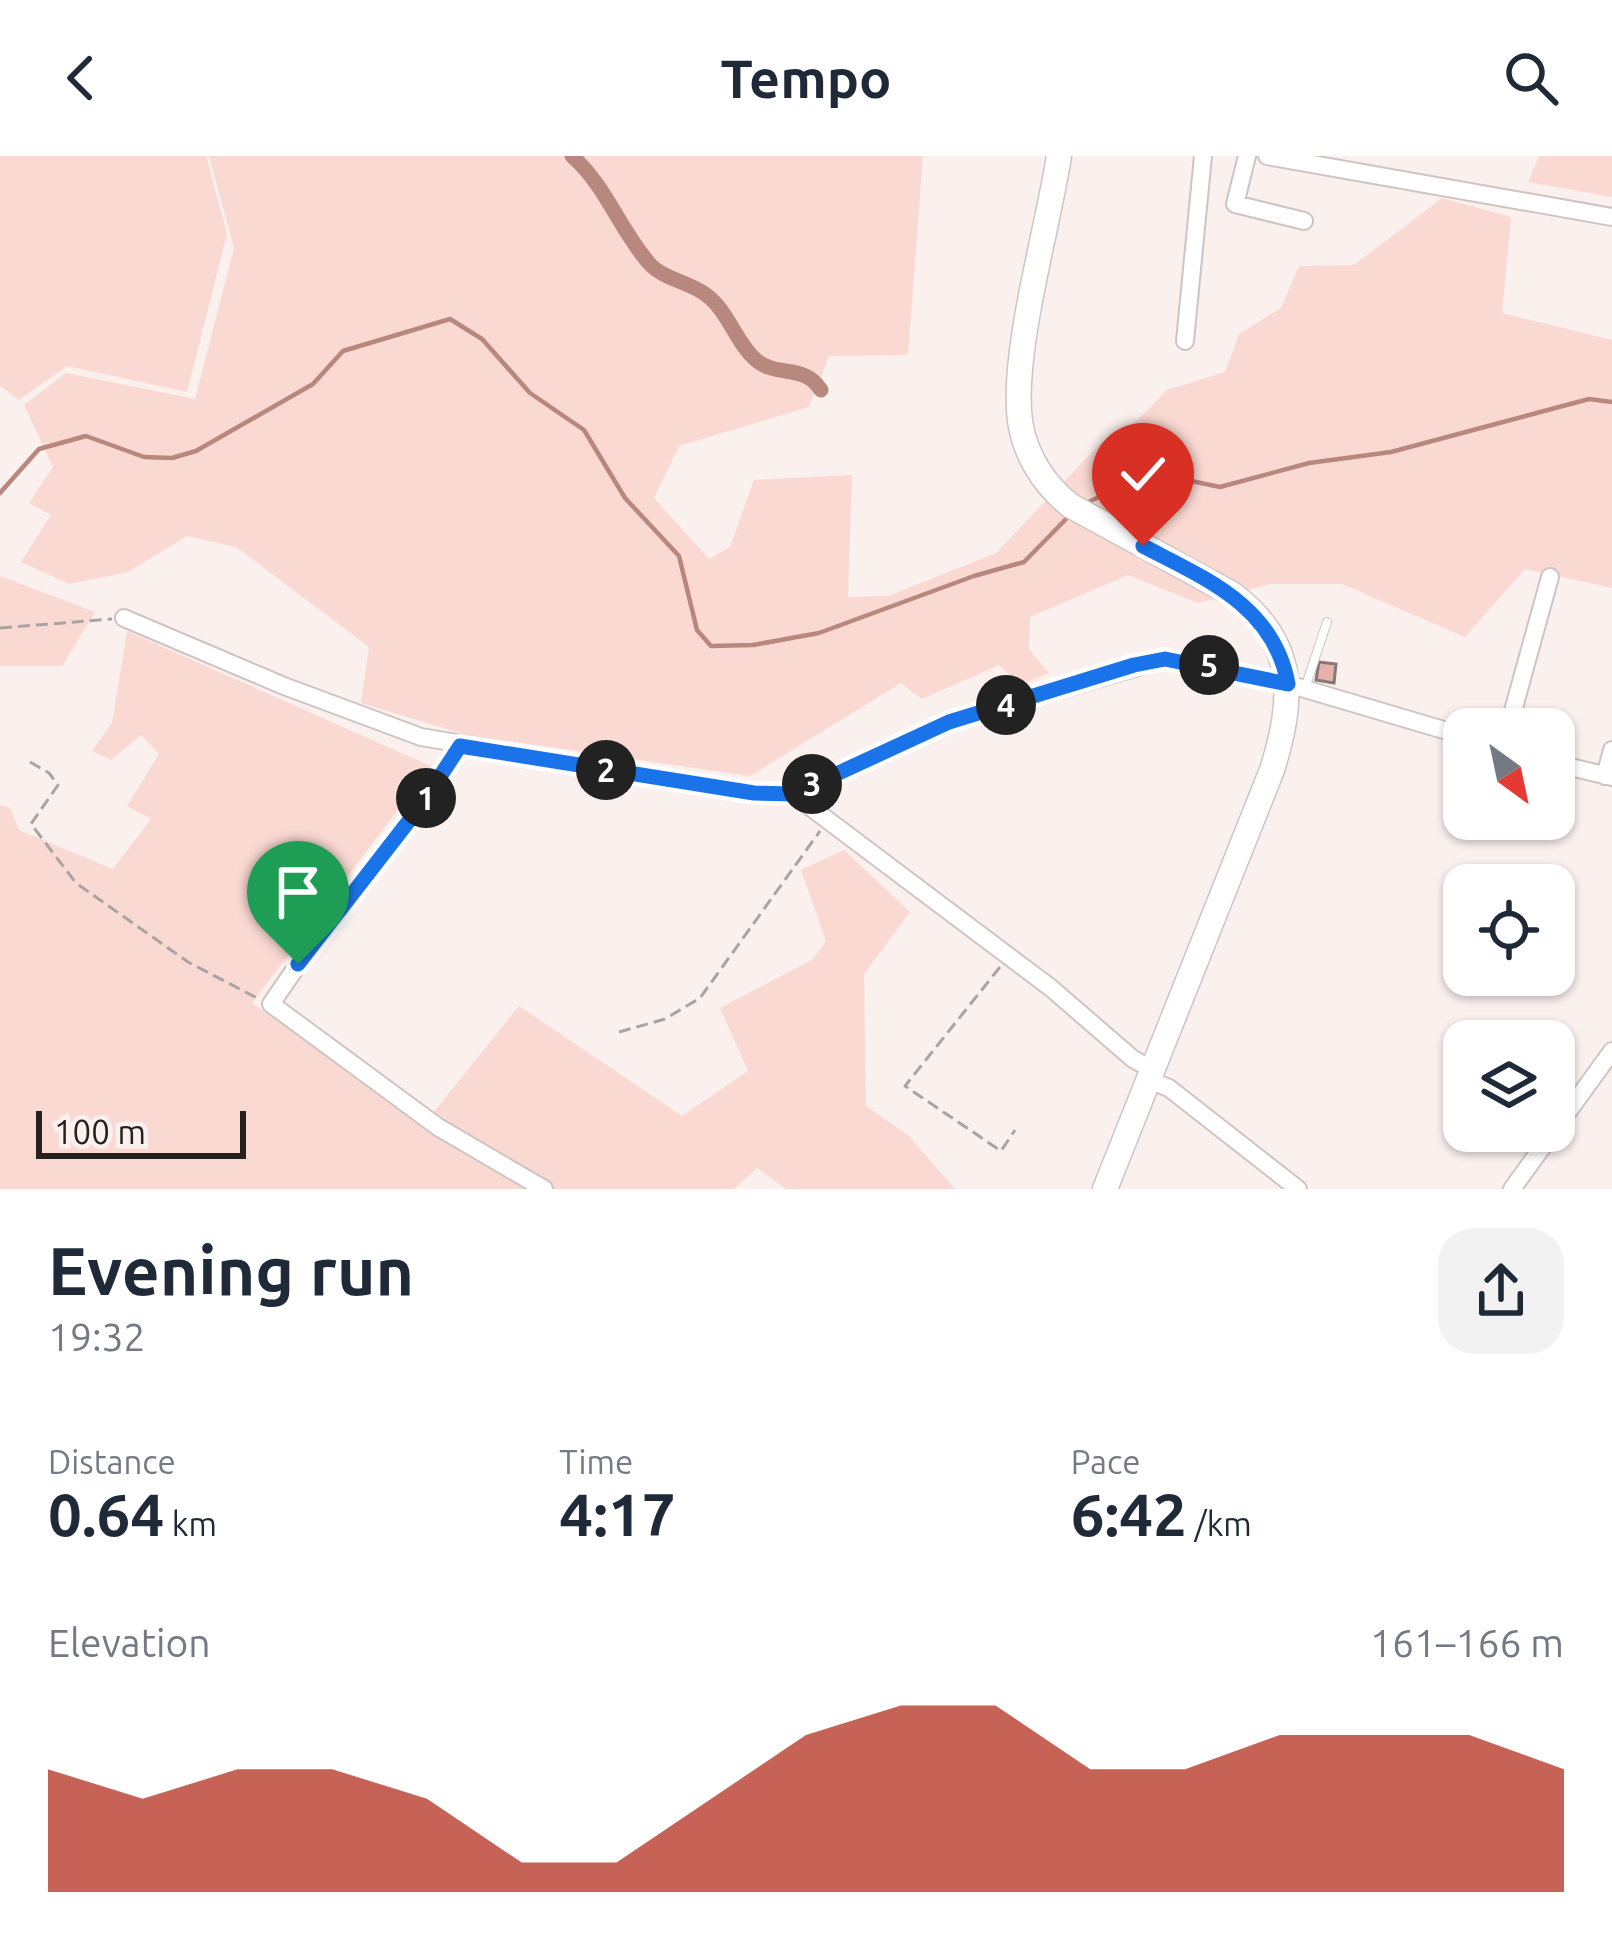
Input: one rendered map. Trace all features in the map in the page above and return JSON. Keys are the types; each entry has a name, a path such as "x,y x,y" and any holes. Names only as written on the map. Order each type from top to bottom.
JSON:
{"street":[{"path":"1059,156 1019,401 1028,449 1053,490 1088,518 1246,604 1274,640 1296,687 1272,770 1105,1189"},
{"path":"1185,341 1203,156"},
{"path":"1247,156 1234,205 1304,220"},
{"path":"1267,156 1612,217"},
{"path":"1514,708 1550,577"},
{"path":"124,618 322,700 460,746 754,793 793,794 949,722 1165,659 1296,687 1443,730"},
{"path":"460,746 271,1004 439,1127 544,1189"},
{"path":"1575,768 1608,776 1612,750"},
{"path":"793,794 1009,956 1298,1189"},
{"path":"1512,1189 1612,1051"}],"lane":[{"path":"1296,687 1327,622"}],"path":[{"path":"0,628 124,618"},
{"path":"29,763 49,773 58,785 31,824 76,883 188,962 271,1004"},
{"path":"619,1032 665,1019 700,998 830,821"},
{"path":"1009,956 905,1085 1000,1151 1016,1130"}],"shaded area":[{"path":"0,156 206,156 227,234 187,392 67,366 19,400 0,386"},
{"path":"209,156 923,156 908,355 829,356 809,407 679,446 654,498 709,559 730,547 754,480 852,475 848,597 888,596 996,553 1099,445 1138,420 1167,390 1225,372 1239,334 1281,308 1299,266 1354,265 1442,198 1511,217 1502,313 1612,340 1612,588 1525,569 1465,637 1342,584 1271,584 1198,603 1128,575 1030,617 1029,649 1049,673 1020,685 999,665 922,699 901,683 750,776 467,735 361,703 369,647 236,547 187,536 128,572 69,584 21,562 51,515 29,503 53,467 24,405 66,373 195,399 234,248"},
{"path":"1539,156 1612,156 1612,197 1528,182"},
{"path":"0,576 95,612 62,666 0,666"},
{"path":"127,631 431,766 252,1003 424,1124 519,1006 682,1116 748,1071 720,1008 812,960 826,941 801,870 844,850 910,912 864,974 866,1106 908,1135 955,1189 786,1189 757,1168 734,1189 0,1189 0,805 10,808 19,830 113,869 151,819 127,806 159,754 141,735 111,760 92,751 112,723"}],"building":[{"path":"1319,662 1336,664 1334,683 1316,680"}],"waterway":[{"path":"572,156 654,268 713,301 756,360 807,376 821,390"},
{"path":"0,493 39,449 86,436 144,457 172,458 196,451 313,384 343,351 450,319 482,339 530,393 584,430 625,498 679,556 697,630 711,646 753,645 819,633 1024,562 1069,516"},
{"path":"1082,505 1124,485 1172,477 1220,487 1309,463 1391,452 1589,399 1612,402"}],"route":[{"path":"298,964 422,804 460,746 754,793 793,794 949,722 1134,665 1165,659 1288,684 1274,640 1246,604 1143,546"}]}
